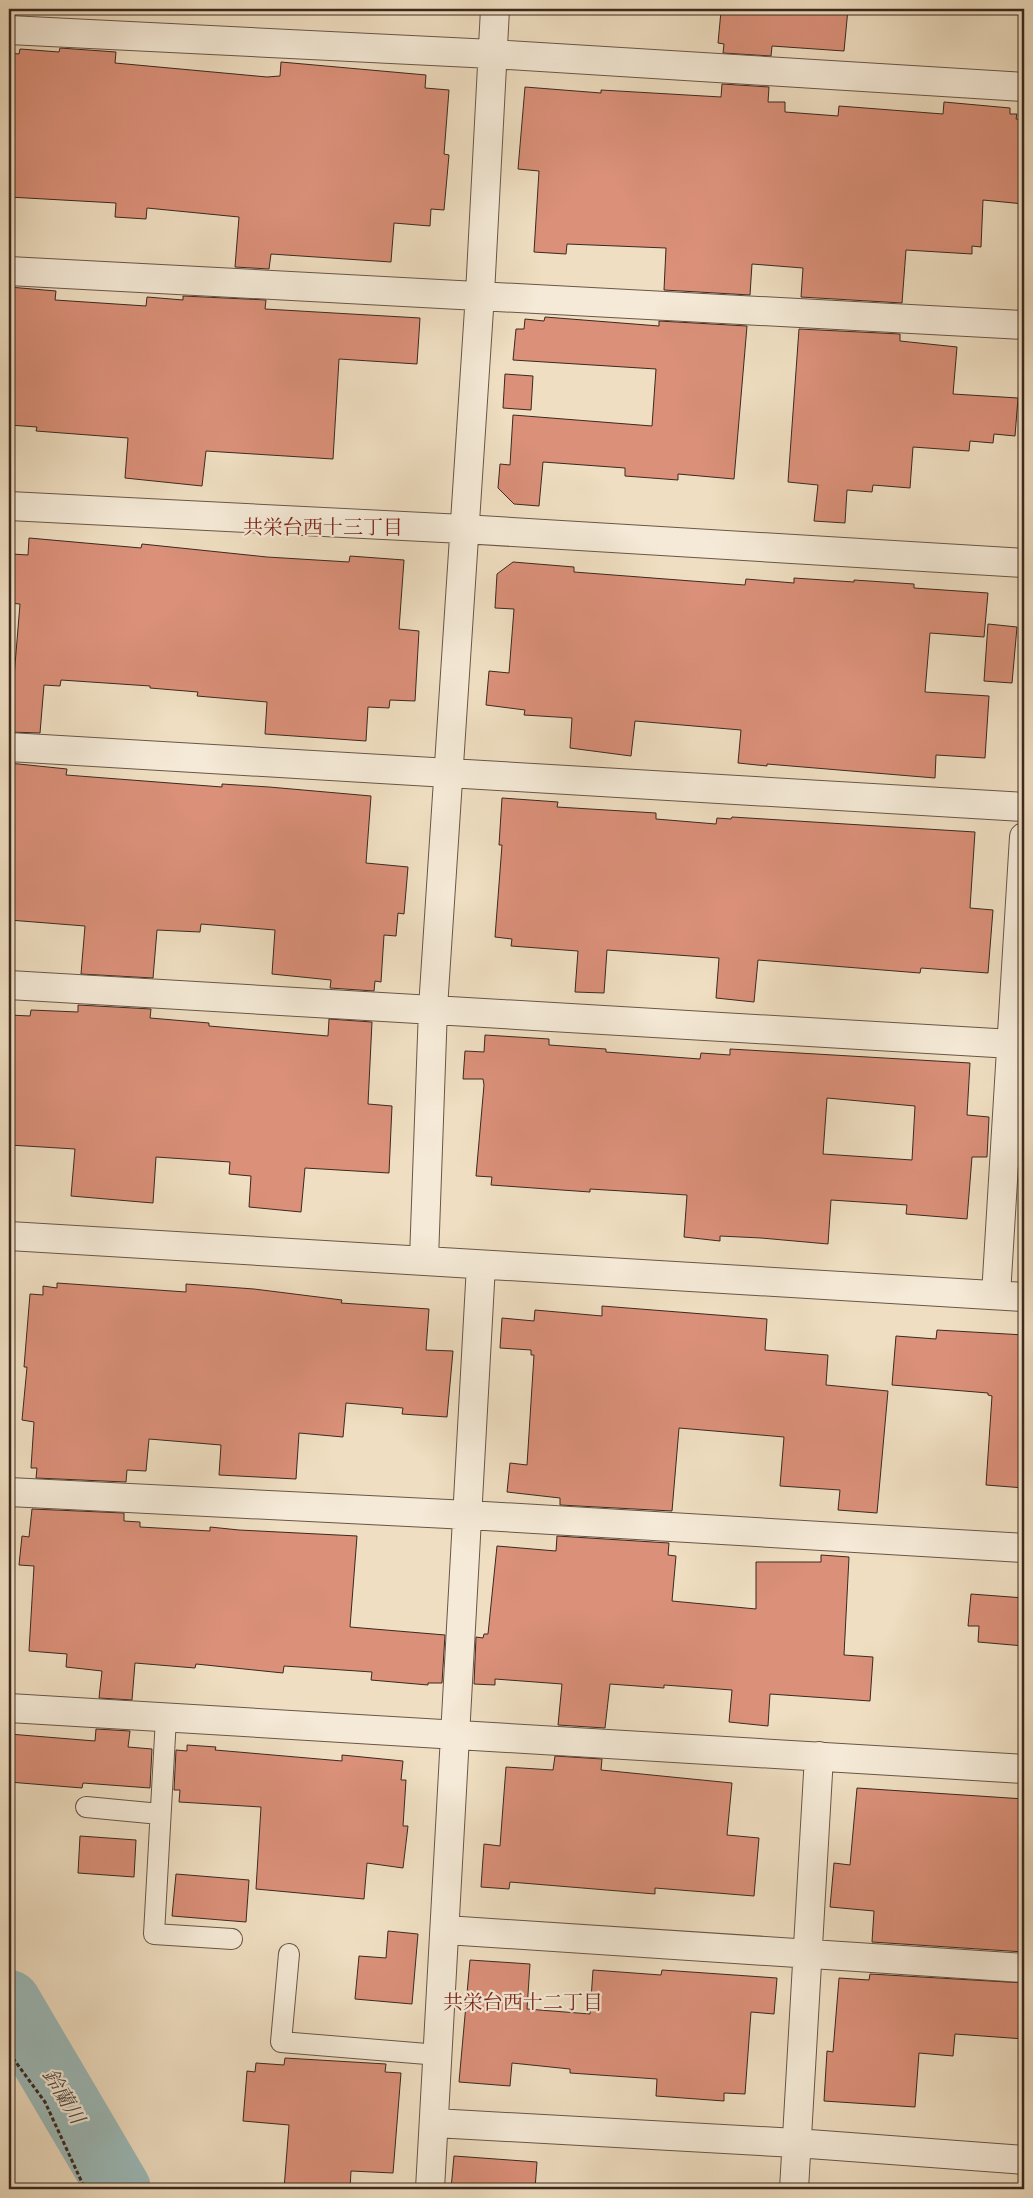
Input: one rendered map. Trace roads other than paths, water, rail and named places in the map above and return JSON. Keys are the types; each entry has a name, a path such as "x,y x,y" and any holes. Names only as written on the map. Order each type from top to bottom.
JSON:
{"street":[{"path":"424,1259 433,1008 463,529 480,294 495,9"},
{"path":"9,30 492,54 1024,87"},
{"path":"9,271 480,294 1024,325"},
{"path":"9,506 463,529 1024,563"},
{"path":"9,747 1024,806"},
{"path":"996,1295 1024,837"},
{"path":"9,984 1012,1044"},
{"path":"9,1236 424,1259 481,1265 1024,1296"},
{"path":"430,2189 457,1734 481,1265"},
{"path":"9,1492 468,1515 1024,1548"},
{"path":"9,1708 1024,1770"},
{"path":"794,2189 819,1756"},
{"path":"446,1930 808,1952 1024,1968"},
{"path":"434,2123 796,2143 1024,2160"}],"lane":[{"path":"166,1718 154,1934 232,1939"},
{"path":"86,1807 160,1814"},
{"path":"289,1954 281,2042 439,2055"}],"waterway":[{"name":"鈴蘭川","path":"9,2002 119,2189"}],"district":[{"name":"共栄台西十三丁目","path":"323,527"},
{"name":"共栄台西十二丁目","path":"523,2002"}]}
